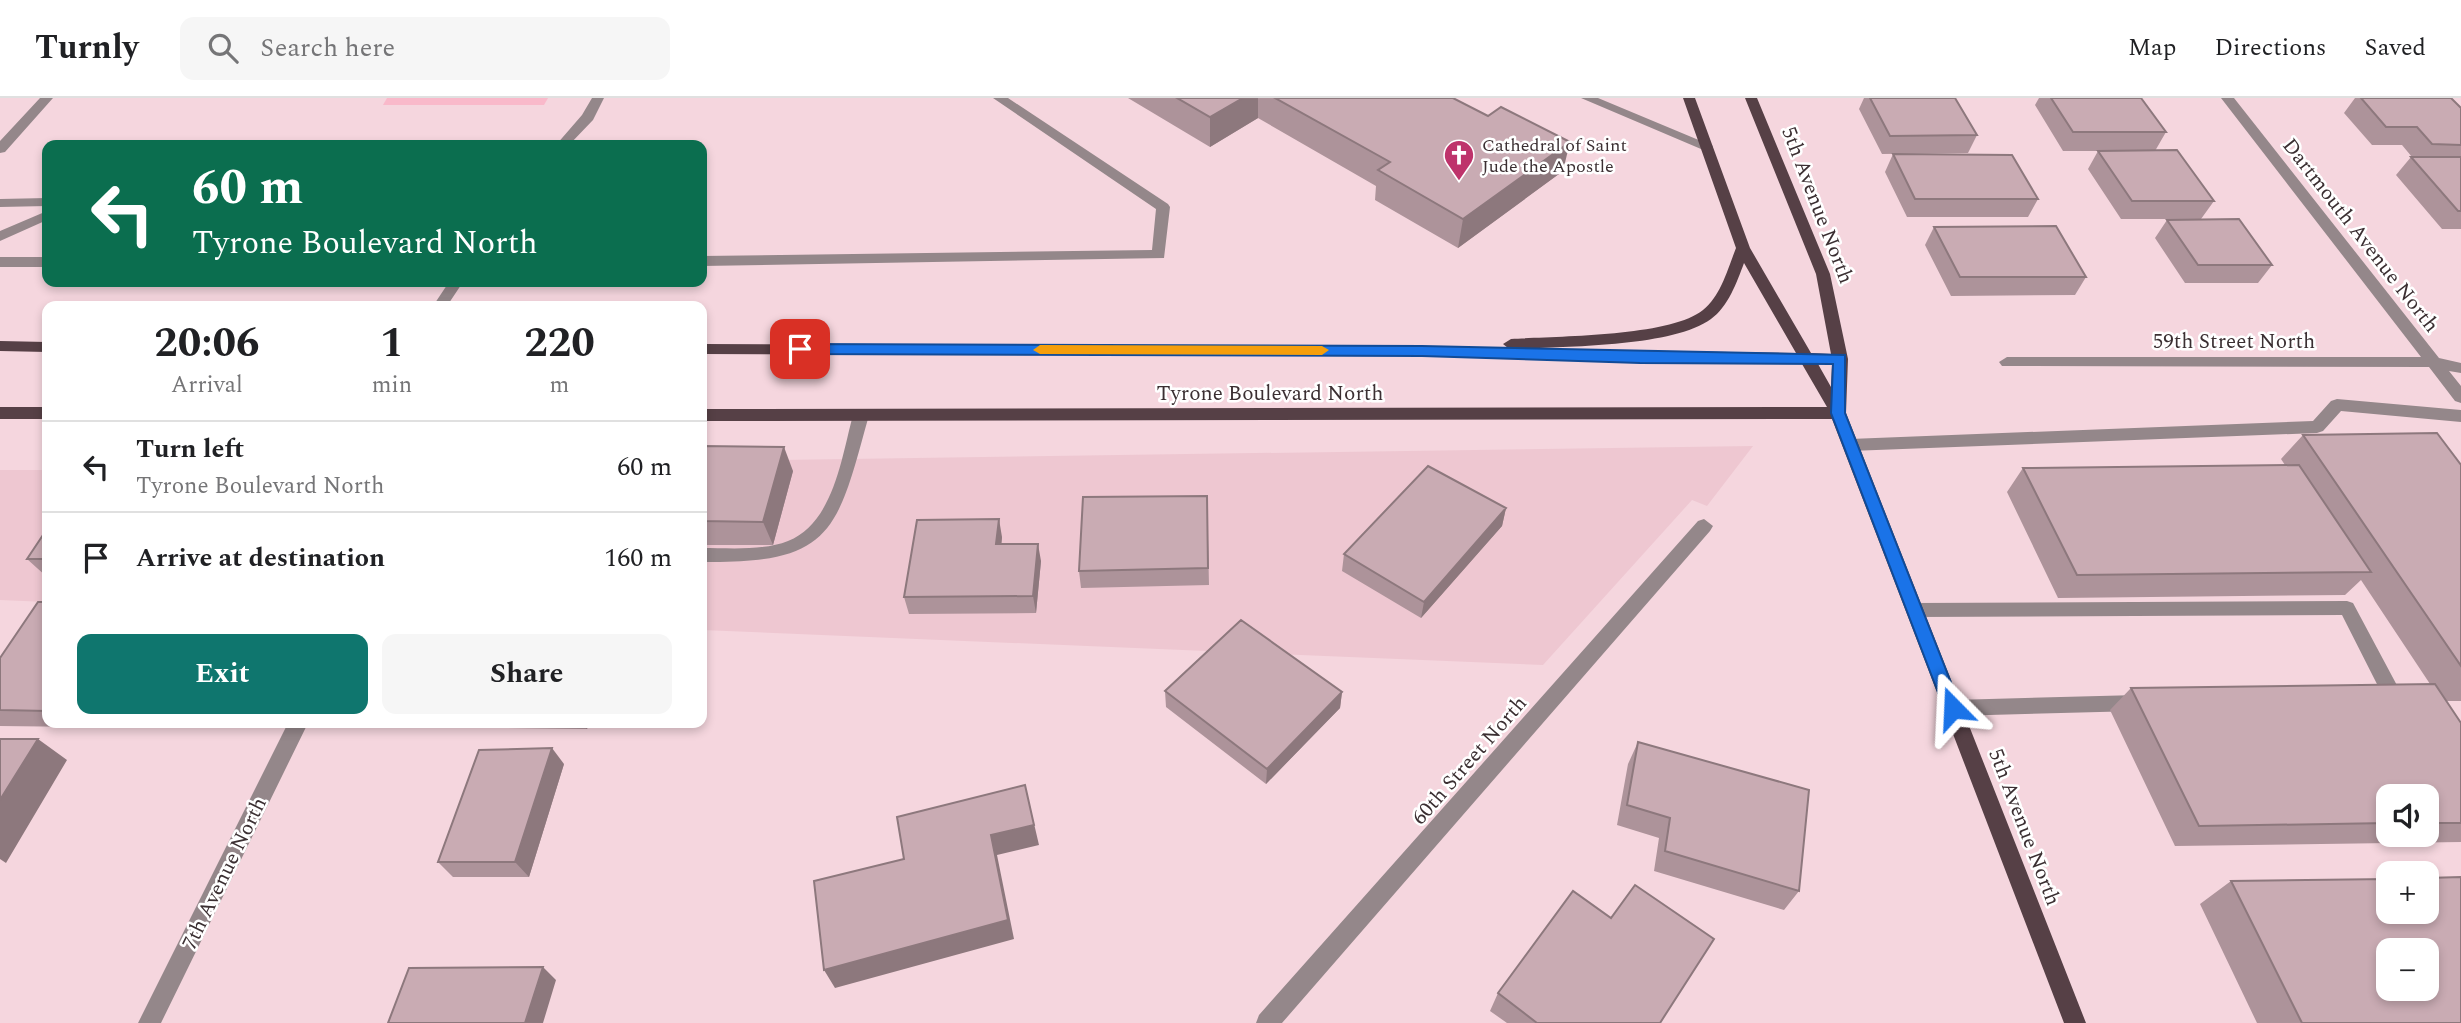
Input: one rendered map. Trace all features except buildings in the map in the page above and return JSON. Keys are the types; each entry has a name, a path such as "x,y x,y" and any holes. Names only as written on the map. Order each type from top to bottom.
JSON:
{"main road":[{"name":"5th Avenue North","path":"1689,98 1744,248 1838,413 2075,1023"},
{"name":"5th Avenue North","path":"1751,98 1823,274 1840,359 1838,413"},
{"path":"1422,351 1634,334 1676,327 1706,317 1723,297 1744,248"},
{"path":"0,346 42,346"},
{"name":"Tyrone Boulevard North","path":"707,349 1422,351 1640,358 1840,359"},
{"path":"0,413 42,413"},
{"name":"Tyrone Boulevard North","path":"707,415 1838,413"}],"street":[{"path":"0,149 47,98"},
{"path":"567,140 588,117 598,98"},
{"path":"707,261 1159,256 1163,206 999,98"},
{"path":"1587,98 1706,146"},
{"name":"Dartmouth Avenue North","path":"2227,98 2461,397"},
{"path":"0,203 42,202"},
{"path":"0,236 42,217"},
{"path":"0,262 42,262"},
{"name":"59th Street North","path":"2007,362 2433,362 2461,368"},
{"path":"1850,445 2317,427 2337,405 2461,415"},
{"path":"707,555 748,554 798,545 832,512 861,415"},
{"name":"60th Street North","path":"1267,1023 1704,526"},
{"path":"1915,610 2347,608 2393,697 2365,697"},
{"path":"1953,708 2159,702"},
{"name":"7th Avenue North","path":"149,1023 296,728"}],"shaded area":[{"path":"387,98 548,98 544,105 383,105"},
{"path":"1753,446 1707,506 1692,500 1543,665 707,630 707,461"},
{"path":"0,470 42,470 42,602 0,600"}],"slow traffic":[{"path":"1040,350 1322,350"}],"place":[{"name":"Cathedral of Saint Jude the Apostle","path":"1459,182"}],"route":[{"path":"800,349 1422,351 1640,358 1840,359 1838,413 1953,708"}]}
